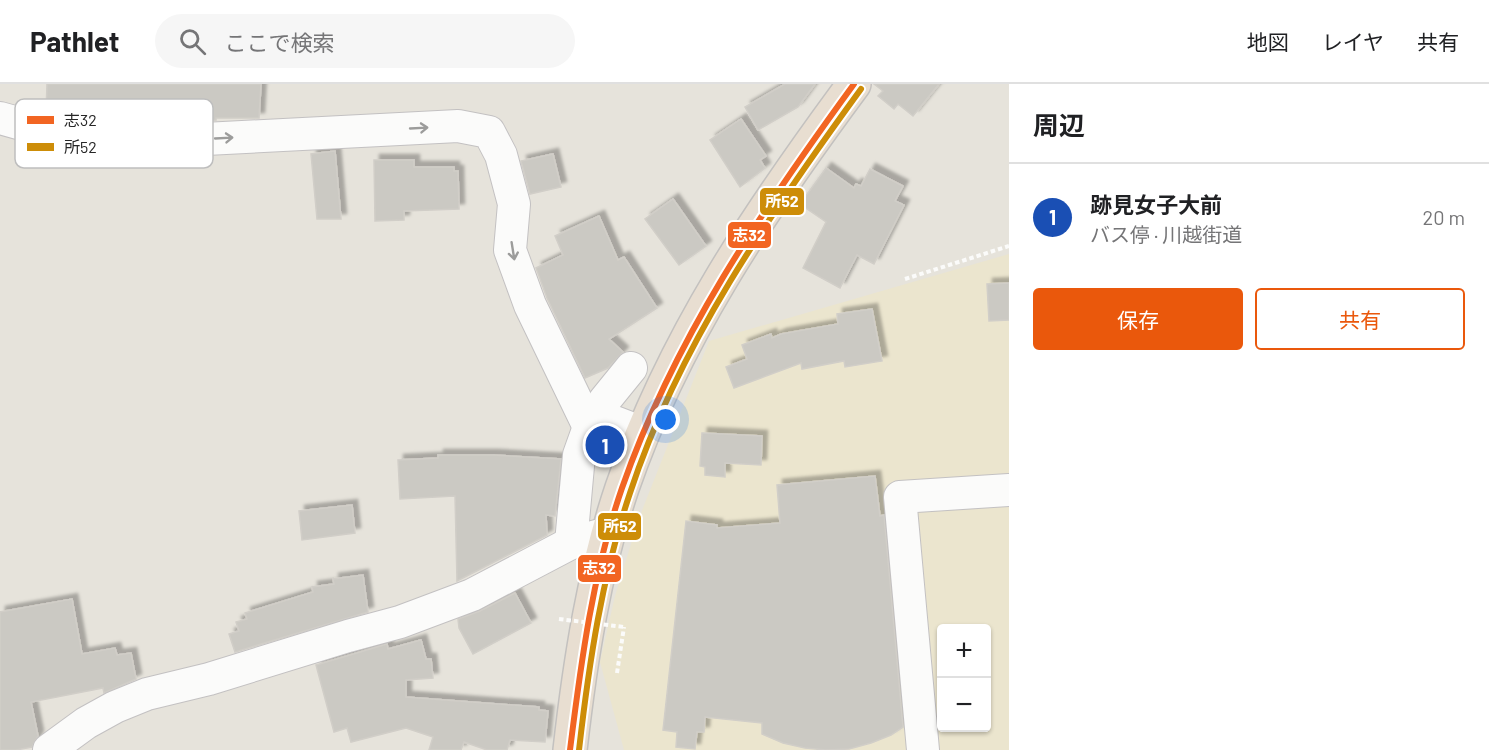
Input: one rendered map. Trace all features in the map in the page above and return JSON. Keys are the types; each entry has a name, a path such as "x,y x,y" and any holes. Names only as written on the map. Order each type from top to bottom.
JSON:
{"highway":[{"path":"570,750 592,605 608,533 643,433 692,327 723,272 854,84"}],"street":[{"path":"0,118 15,122"},
{"path":"213,139 458,126 489,132 501,155 514,204 510,250 530,306 592,421 643,433"},
{"path":"571,543 579,455 592,421 605,400 631,368"},
{"path":"923,750 900,497 1009,490"},
{"path":"49,750 86,723 115,707 147,694 209,679 400,622 472,595 571,543 608,533"}],"path":[{"path":"905,279 1009,246"},
{"path":"560,620 624,627 617,673"}],"shaded area":[{"path":"1009,254 1009,750 624,750 600,662 615,596 639,518 709,341"}],"building":[{"path":"47,84 261,84 259,118 216,118 213,120 213,99 46,99"},
{"path":"785,84 815,84 798,107 758,130 745,107"},
{"path":"874,84 939,84 913,116 898,104 894,109 878,96 883,91"},
{"path":"741,119 766,156 760,160 765,168 740,187 710,140"},
{"path":"335,151 341,219 317,219 311,154"},
{"path":"553,154 561,187 530,194 521,161"},
{"path":"374,160 414,160 414,167 454,167 454,171 458,171 459,209 404,211 404,220 375,221"},
{"path":"826,168 854,188 856,184 861,186 870,169 903,186 895,201 904,205 874,264 857,255 840,288 803,268 826,222 800,204"},
{"path":"673,199 706,246 679,265 645,219"},
{"path":"599,216 618,260 624,257 657,308 609,339 623,352 608,368 585,378 547,298 536,268 563,255 555,236"},
{"path":"1009,283 1009,320 989,321 987,284"},
{"path":"872,309 882,361 845,367 844,361 802,369 801,363 734,388 726,367 747,359 742,345 771,334 772,338 781,334 838,324 837,314"},
{"path":"702,433 762,436 761,465 725,463 725,477 705,475 705,467 700,466"},
{"path":"438,455 561,459 555,516 546,515 547,535 457,581 455,496 400,499 398,460 438,458"},
{"path":"875,476 880,516 884,515 903,727 871,743 849,749 826,750 783,743 762,734 762,723 705,717 704,732 697,732 695,749 676,747 677,732 663,730 686,521 717,525 717,528 780,523 777,485"},
{"path":"352,505 355,533 302,540 299,511"},
{"path":"363,575 368,612 235,652 229,634 239,631 236,622 247,619 245,613 313,592 312,587 334,584 333,579"},
{"path":"515,593 531,623 473,654 459,628 458,619 480,611"},
{"path":"72,599 82,654 115,648 117,655 131,653 136,679 104,693 103,688 31,702 38,736 32,747 0,750 0,612"},
{"path":"421,640 426,659 431,659 433,678 406,680 406,697 539,707 539,710 548,711 545,742 510,740 507,750 487,750 464,742 461,750 429,750 433,737 406,728 351,742 347,728 334,732 316,665 387,644 388,649"}],"transit line":[{"name":"志32","path":"570,750 584,651 603,552 622,488 643,433 667,380 723,277 786,179 854,84"},
{"name":"所52","path":"579,750 592,652 604,588 620,524 650,438 674,385 730,282 793,184 861,89"}],"place":[{"name":"跡見女子大前","path":"605,445"}]}
